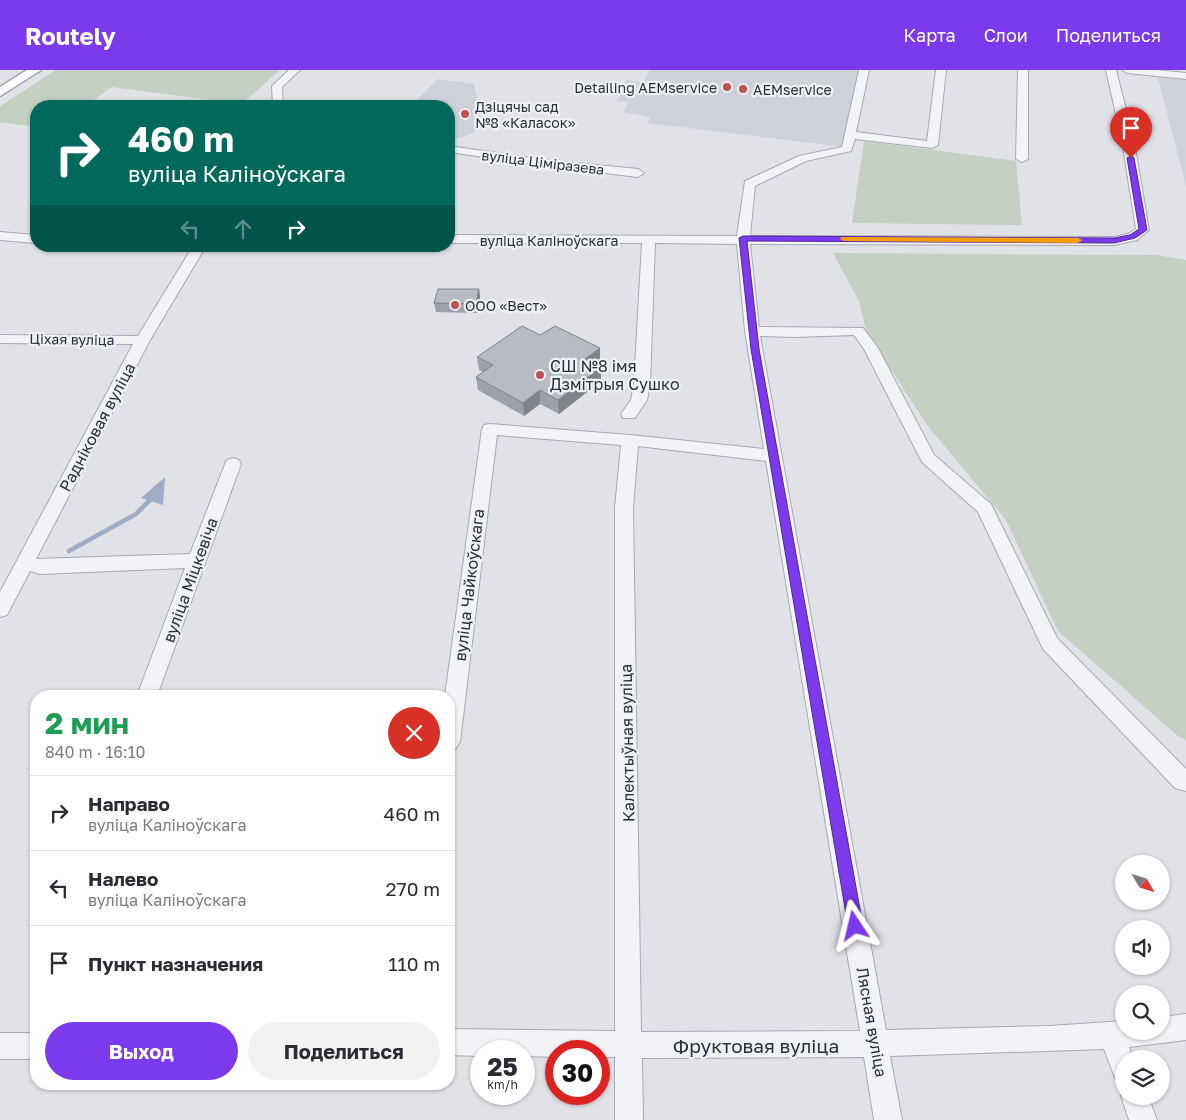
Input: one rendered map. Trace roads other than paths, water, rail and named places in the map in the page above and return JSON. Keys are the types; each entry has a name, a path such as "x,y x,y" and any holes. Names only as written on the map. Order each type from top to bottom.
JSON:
{"main road":[{"path":"0,86 26,70"},
{"path":"0,92 35,70"}],"street":[{"path":"278,100 277,86 295,70"},
{"path":"864,70 852,135 932,146 942,70"},
{"path":"1022,70 1022,159"},
{"name":"вуліца Каліноўскага","path":"455,239 649,240 743,238 1114,241 1132,237 1143,230 1128,142 1111,70"},
{"path":"1127,70 1186,76"},
{"name":"Лясная вуліца","path":"852,135 847,149 803,158 749,184 743,238 752,331 888,1120"},
{"name":"вуліца Ціміразева","path":"455,150 546,163 638,173"},
{"path":"0,236 30,238"},
{"path":"628,414 638,400 642,384 649,240"},
{"name":"Радніковая вуліца","path":"0,610 143,340 196,252"},
{"path":"752,331 795,333 858,331 871,348 928,458 985,508 1050,643 1182,781 1186,781"},
{"name":"Ціхая вуліца","path":"0,338 143,340"},
{"name":"вуліца Чайкоўскага","path":"455,696 490,429 630,440"},
{"path":"630,440 773,456"},
{"name":"Калектыўная вуліца","path":"629,1120 630,1046 624,508 630,440"},
{"name":"вуліца Міцкевіча","path":"150,690 233,464"},
{"path":"25,563 40,567 196,561"},
{"path":"1170,1029 1186,1027"},
{"path":"1112,1036 1117,1050"},
{"name":"Фруктовая вуліца","path":"455,1042 630,1046 876,1044 1115,1036"},
{"path":"0,1046 30,1046"},
{"path":"1137,1105 1143,1120"}],"water":[{"path":"165,477 163,505 141,498"}],"waterway":[{"path":"69,551 136,514 153,497"}],"place":[{"name":"Detailing AEMservice","path":"727,87"},
{"name":"AEMservice","path":"743,89"},
{"name":"Дзіцячы сад №8 «Каласок»","path":"465,114"},
{"name":"ООО «Вест»","path":"455,305"},
{"name":"СШ №8 імя Дзмітрыя Сушко","path":"540,375"}]}
